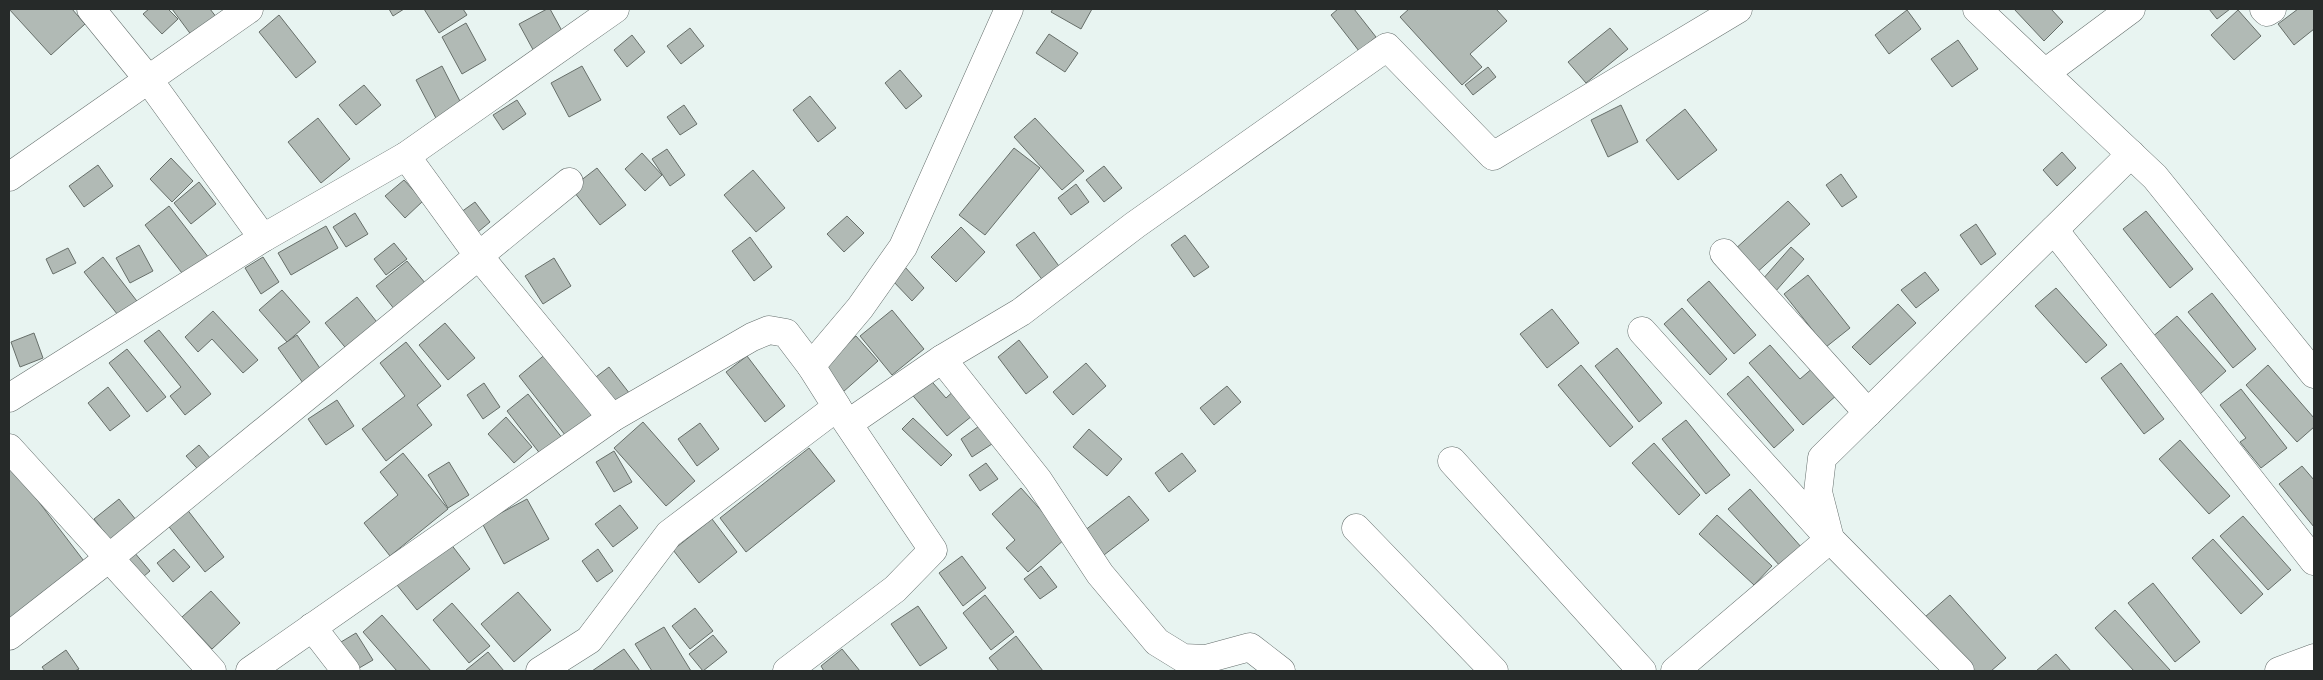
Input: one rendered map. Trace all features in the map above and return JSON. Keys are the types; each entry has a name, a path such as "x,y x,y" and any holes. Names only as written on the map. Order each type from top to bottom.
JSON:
{"street":[{"path":"91,9 148,79 262,238"},
{"path":"9,177 249,9"},
{"path":"9,398 262,238 406,156 615,9"},
{"path":"811,366 860,308 903,247 1009,9"},
{"path":"540,671 589,640 669,534 843,415 1021,312 1135,225 1387,47 1493,156 1738,9"},
{"path":"1977,9 2155,177 2314,374"},
{"path":"2045,73 2131,9"},
{"path":"2264,9 2267,12 2272,9"},
{"path":"1830,539 1818,492 1822,458 2131,154"},
{"path":"406,156 478,255 612,418"},
{"path":"9,636 109,558 568,182"},
{"path":"2054,230 2314,562"},
{"path":"1724,253 1868,413"},
{"path":"250,671 612,418 752,337 768,330 786,333 811,366 933,550 896,589 787,671"},
{"path":"1642,332 1830,539 1960,671"},
{"path":"942,359 1038,480 1100,574 1158,642 1183,658 1206,659 1250,647 1281,671"},
{"path":"9,448 212,671"},
{"path":"1452,461 1642,671"},
{"path":"1356,528 1494,671"},
{"path":"1675,671 1830,539"},
{"path":"312,627 346,671"},
{"path":"2279,671 2314,658"}],"building":[{"path":"9,9 72,9 85,24 51,55"},
{"path":"149,9 168,9 178,19 162,34 143,14"},
{"path":"172,9 210,9 217,18 192,36"},
{"path":"389,9 404,9 393,16"},
{"path":"424,9 463,9 467,15 439,33"},
{"path":"550,9 567,40 537,57 519,24"},
{"path":"1053,9 1092,9 1081,29 1051,12"},
{"path":"1338,9 1354,9 1376,37 1359,51 1331,15"},
{"path":"1409,9 1496,9 1507,21 1470,54 1482,67 1462,85 1400,17"},
{"path":"2014,9 2051,9 2063,22 2044,41"},
{"path":"2209,9 2230,9 2217,19"},
{"path":"2298,9 2314,9 2314,29 2294,45 2278,24"},
{"path":"1907,10 1921,29 1889,54 1875,35"},
{"path":"2238,10 2261,36 2234,60 2211,35"},
{"path":"279,15 316,62 296,78 259,32"},
{"path":"466,23 486,60 462,74 442,37"},
{"path":"690,28 704,46 681,64 667,46"},
{"path":"1610,28 1628,49 1586,83 1568,62"},
{"path":"1049,34 1078,53 1065,72 1036,53"},
{"path":"632,35 645,52 627,67 614,50"},
{"path":"1958,40 1978,69 1952,87 1931,59"},
{"path":"442,66 464,109 438,122 416,80"},
{"path":"582,66 601,100 569,117 551,83"},
{"path":"1488,67 1496,77 1473,95 1465,85"},
{"path":"900,70 922,96 906,109 885,83"},
{"path":"364,85 381,105 356,125 339,105"},
{"path":"810,96 836,128 818,142 793,110"},
{"path":"517,100 526,114 503,130 493,115"},
{"path":"684,105 697,124 680,135 667,117"},
{"path":"1621,105 1638,142 1608,157 1591,120"},
{"path":"1685,109 1717,150 1678,180 1646,140"},
{"path":"318,118 350,159 321,183 288,142"},
{"path":"1035,118 1084,171 1062,190 1014,137"},
{"path":"1014,148 1040,168 985,235 959,215"},
{"path":"667,149 685,175 670,186 652,159"},
{"path":"2062,152 2076,168 2057,186 2043,170"},
{"path":"642,153 662,175 645,191 625,169"},
{"path":"171,158 193,181 172,202 150,179"},
{"path":"98,165 113,186 84,207 69,186"},
{"path":"1104,166 1122,188 1104,202 1086,180"},
{"path":"597,168 626,205 600,225 571,188"},
{"path":"753,170 785,208 756,232 724,195"},
{"path":"1841,174 1857,197 1842,207 1826,185"},
{"path":"404,180 423,201 405,218 385,196"},
{"path":"199,182 216,204 191,224 174,203"},
{"path":"1076,184 1089,202 1071,215 1058,198"},
{"path":"1788,201 1810,224 1754,275 1733,251"},
{"path":"475,202 490,222 473,236 457,215"},
{"path":"169,206 209,258 185,277 145,225"},
{"path":"2146,211 2193,269 2170,288 2123,229"},
{"path":"355,213 368,234 346,247 333,227"},
{"path":"847,216 864,233 844,252 827,234"},
{"path":"1976,224 1996,254 1981,265 1960,235"},
{"path":"326,226 338,248 291,275 278,253"},
{"path":"961,227 985,252 956,282 931,257"},
{"path":"1034,232 1064,273 1047,286 1016,245"},
{"path":"1185,235 1209,267 1194,277 1171,245"},
{"path":"750,237 772,267 754,281 732,251"},
{"path":"394,243 407,259 386,275 374,259"},
{"path":"139,245 153,271 130,283 116,258"},
{"path":"1791,247 1804,259 1775,292 1762,280"},
{"path":"68,248 76,263 53,274 46,259"},
{"path":"103,257 143,309 125,324 84,272"},
{"path":"263,257 279,282 261,294 245,268"},
{"path":"554,258 571,286 543,304 525,276"},
{"path":"407,261 430,289 399,315 376,286"},
{"path":"905,267 924,288 912,301 892,280"},
{"path":"1925,272 1939,290 1916,308 1901,290"},
{"path":"1808,275 1850,328 1826,347 1784,294"},
{"path":"1709,281 1756,335 1734,354 1687,300"},
{"path":"2056,288 2107,345 2086,363 2035,306"},
{"path":"282,290 310,322 287,342 259,310"},
{"path":"2212,293 2256,349 2233,368 2188,312"},
{"path":"357,297 380,326 349,352 325,323"},
{"path":"1898,304 1916,323 1870,365 1852,347"},
{"path":"1682,308 1727,359 1710,375 1664,324"},
{"path":"1552,309 1579,343 1547,368 1520,334"},
{"path":"892,310 924,349 892,375 860,336"},
{"path":"213,311 258,360 243,373 212,339 198,352 185,337"},
{"path":"2177,316 2226,371 2200,394 2151,338"},
{"path":"445,323 475,358 448,380 419,345"},
{"path":"159,330 211,394 185,415 170,396 181,387 144,341"},
{"path":"34,333 43,358 20,367 11,342"},
{"path":"297,335 326,377 308,390 278,348"},
{"path":"856,336 878,361 843,392 821,367"},
{"path":"1019,340 1048,377 1026,394 998,357"},
{"path":"406,342 441,386 417,405 432,425 386,461 362,429 405,396 380,363"},
{"path":"1770,345 1800,379 1814,367 1838,394 1803,425 1749,363"},
{"path":"1617,348 1662,403 1639,422 1595,366"},
{"path":"127,349 166,397 147,412 109,363"},
{"path":"547,353 598,418 569,440 519,376"},
{"path":"747,356 785,406 765,422 726,372"},
{"path":"1086,363 1106,386 1073,415 1053,392"},
{"path":"2121,363 2164,419 2144,434 2101,378"},
{"path":"1581,365 1633,427 1610,447 1558,385"},
{"path":"2268,365 2314,418 2314,427 2297,442 2246,385"},
{"path":"609,367 630,394 609,410 588,383"},
{"path":"927,376 946,398 957,388 977,412 947,436 909,391"},
{"path":"1748,376 1794,430 1774,448 1727,394"},
{"path":"484,383 500,407 483,419 467,395"},
{"path":"1227,386 1241,402 1214,425 1200,408"},
{"path":"108,387 130,416 110,431 88,403"},
{"path":"2241,389 2287,448 2261,468 2240,442 2246,438 2220,405"},
{"path":"528,394 563,439 541,455 507,411"},
{"path":"337,400 354,426 326,445 308,419"},
{"path":"506,417 532,447 514,463 488,434"},
{"path":"913,418 952,455 941,466 902,429"},
{"path":"1686,420 1730,475 1706,494 1662,439"},
{"path":"643,422 695,481 666,506 614,448"},
{"path":"700,423 719,449 697,466 678,439"},
{"path":"982,424 995,442 972,457 961,439"},
{"path":"1089,429 1122,459 1107,476 1073,447"},
{"path":"2180,440 2230,496 2209,514 2159,459"},
{"path":"1654,443 1700,495 1679,515 1632,463"},
{"path":"199,445 217,466 204,476 186,456"},
{"path":"809,448 835,481 746,552 720,518"},
{"path":"614,451 632,482 614,492 596,462"},
{"path":"403,453 448,509 390,556 364,523 398,495 380,472"},
{"path":"1182,453 1196,471 1169,492 1155,473"},
{"path":"449,462 469,495 448,508 428,475"},
{"path":"986,463 998,479 980,491 969,475"},
{"path":"2302,466 2314,480 2314,527 2279,484"},
{"path":"13,468 90,569 9,632 9,471"},
{"path":"1021,488 1066,538 1028,572 1006,548 1015,540 992,514"},
{"path":"1750,489 1802,548 1781,567 1728,509"},
{"path":"1129,496 1149,520 1104,555 1084,531"},
{"path":"119,499 141,526 116,547 94,519"},
{"path":"527,499 549,539 504,564 482,523"},
{"path":"620,505 638,528 613,547 595,524"},
{"path":"186,508 224,557 205,572 166,523"},
{"path":"1717,515 1772,566 1754,585 1699,534"},
{"path":"2243,516 2291,570 2268,590 2220,536"},
{"path":"712,519 737,552 699,583 673,550"},
{"path":"447,539 470,569 417,610 393,580"},
{"path":"2213,539 2263,594 2241,614 2192,558"},
{"path":"174,549 190,567 173,582 157,563"},
{"path":"598,549 613,571 597,582 582,561"},
{"path":"134,552 150,571 137,582 121,564"},
{"path":"962,556 986,588 963,606 939,573"},
{"path":"1041,566 1057,587 1040,599 1024,579"},
{"path":"2153,583 2200,642 2175,662 2128,603"},
{"path":"211,591 240,623 212,649 182,617"},
{"path":"518,592 551,630 514,662 481,624"},
{"path":"985,595 1014,632 991,650 963,613"},
{"path":"1950,595 2006,658 1991,671 1972,671 1925,617"},
{"path":"452,603 490,646 469,663 433,620"},
{"path":"918,606 947,648 920,666 891,624"},
{"path":"695,608 713,631 690,649 672,626"},
{"path":"2115,610 2170,670 2134,671 2095,628"},
{"path":"382,615 431,671 397,671 363,632"},
{"path":"664,627 691,671 652,671 635,644"},
{"path":"356,633 373,660 354,671 336,645"},
{"path":"713,635 727,652 703,671 689,654"},
{"path":"1016,636 1043,671 999,671 989,658"},
{"path":"624,649 640,671 592,671"},
{"path":"842,649 860,671 824,671 821,666"},
{"path":"66,650 79,669 75,671 45,671 42,667"},
{"path":"488,652 504,671 466,670"},
{"path":"2056,654 2071,671 2036,671"}]}
